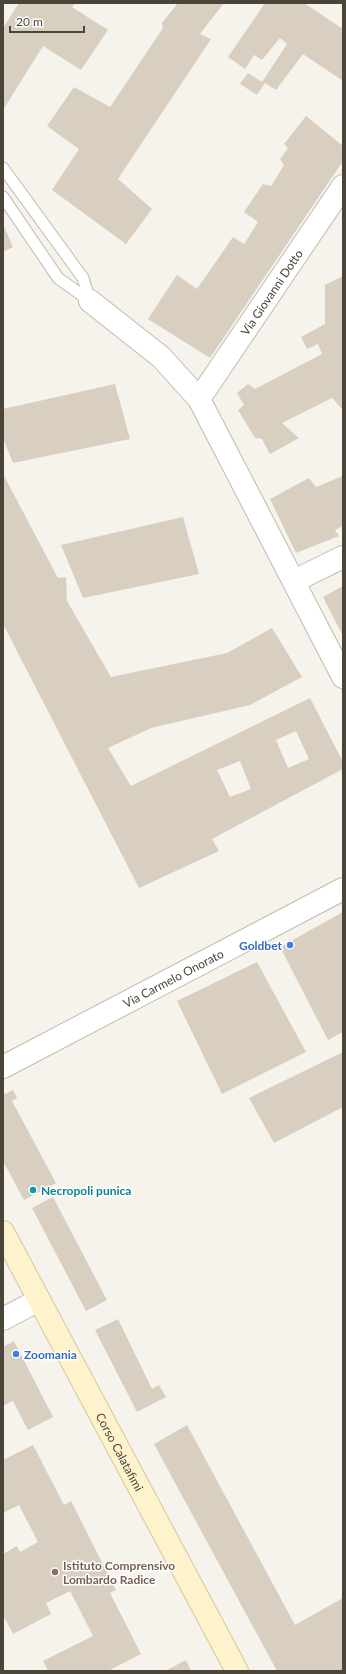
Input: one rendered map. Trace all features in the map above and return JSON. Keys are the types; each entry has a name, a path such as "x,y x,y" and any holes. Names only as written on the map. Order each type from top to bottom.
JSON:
{"main road":[{"name":"Corso Calatafimi","path":"3,1232 237,1671"}],"street":[{"name":"Via Giovanni Dotto","path":"199,399 343,186"},
{"path":"90,301 161,357 199,399 343,677"},
{"path":"294,581 343,557"},
{"name":"Via Carmelo Onorato","path":"3,1067 343,889"},
{"path":"3,1319 39,1300"}],"lane":[{"path":"3,168 83,278 90,301"},
{"path":"3,197 58,278 90,301"}],"building":[{"path":"19,3 75,3 72,7 108,30 81,70 43,46 3,110 3,28"},
{"path":"178,3 224,3 200,34 211,39 118,179 152,209 126,244 52,190 79,149 47,126 74,87 110,107 163,28 162,23"},
{"path":"265,3 304,3 343,29 343,81 303,54 276,90 265,83 257,95 240,84 248,73 262,82 287,44 280,38 262,60 254,55 245,69 228,57"},
{"path":"306,116 343,146 343,161 210,358 148,319 177,275 197,289 233,237 244,244 258,222 244,212 263,184 271,186 284,165 280,159 288,148 284,144"},
{"path":"3,224 13,247 3,252"},
{"path":"343,276 343,410 332,398 282,423 299,438 270,454 262,439 255,438 238,410 244,405 237,393 248,384 255,389 322,354 318,344 307,349 301,337 325,324 325,285"},
{"path":"115,384 130,439 13,463 3,438 3,409"},
{"path":"3,474 58,578 66,577 67,601 111,677 227,653 272,628 302,677 250,705 151,728 108,748 131,786 310,698 343,762 343,769 212,839 219,851 139,888 3,624","holes":["296,731 309,759 288,768 276,740","240,761 251,789 230,797 217,770"]},
{"path":"343,476 343,526 335,530 339,536 296,553 270,499 309,478 316,487"},
{"path":"183,517 199,574 83,598 61,545"},
{"path":"343,586 343,636 323,597"},
{"path":"343,912 343,1032 328,1040 280,947"},
{"path":"257,962 306,1052 222,1094 177,1001"},
{"path":"343,1052 343,1107 274,1143 249,1098"},
{"path":"13,1090 17,1098 12,1101 56,1183 24,1200 3,1161 3,1095"},
{"path":"53,1197 107,1300 86,1311 32,1208"},
{"path":"118,1319 152,1389 159,1385 166,1397 137,1412 95,1330"},
{"path":"14,1341 53,1417 28,1430 13,1401 3,1406 3,1347"},
{"path":"187,1425 295,1625 343,1598 343,1671 277,1671 154,1444"},
{"name":"Istituto Comprensivo Lombardo Radice","path":"33,1445 64,1505 71,1501 116,1590 110,1593 141,1654 108,1671 48,1671 43,1661 93,1636 70,1591 46,1603 51,1614 13,1634 3,1615 3,1554 17,1546 20,1552 38,1542 19,1505 3,1513 3,1460"},
{"path":"186,1660 191,1671 165,1671"}],"place":[{"name":"Goldbet","path":"290,945"},
{"name":"Necropoli punica","path":"33,1190"},
{"name":"Zoomania","path":"16,1354"},
{"name":"Istituto Comprensivo Lombardo Radice","path":"55,1572"}]}
